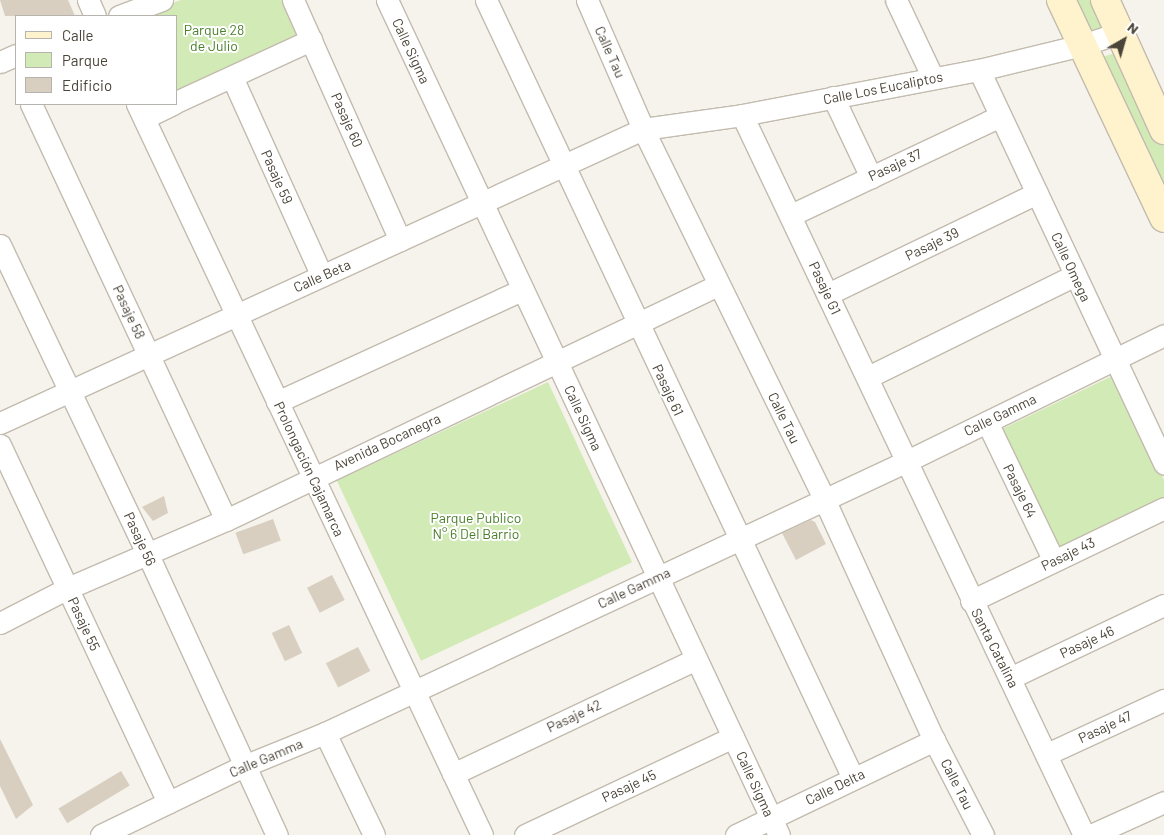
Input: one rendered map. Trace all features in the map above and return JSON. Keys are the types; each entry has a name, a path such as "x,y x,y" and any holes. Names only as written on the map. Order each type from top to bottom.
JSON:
{"main road":[{"path":"1061,0 1164,218"},
{"path":"1105,0 1164,130"}],"street":[{"path":"88,0 96,15"},
{"path":"122,15 162,0"},
{"name":"Pasaje 60","path":"293,0 400,240"},
{"name":"Calle Sigma","path":"387,0 775,826"},
{"name":"Pasaje 61","path":"486,0 637,324 853,778"},
{"name":"Calle Tau","path":"588,0 644,129 718,285 824,499 934,740 983,835"},
{"path":"896,0 933,78"},
{"name":"Calle Los Eucaliptos","path":"644,129 742,115 979,70 1082,45 1119,33"},
{"path":"178,102 311,40"},
{"name":"Calle Omega","path":"979,70 1164,464"},
{"name":"Pasaje 59","path":"232,77 322,276"},
{"path":"833,98 871,177"},
{"name":"Pasaje 58","path":"31,105 226,520"},
{"path":"140,111 166,105"},
{"name":"Prolongación Cajamarca","path":"140,111 482,835"},
{"name":"Pasaje G1","path":"742,115 907,461"},
{"name":"Pasaje 37","path":"791,215 1000,116"},
{"name":"Calle Beta","path":"0,424 644,129"},
{"name":"Pasaje 39","path":"828,294 1037,193"},
{"name":"Pasaje 56","path":"0,246 148,555 277,835"},
{"path":"868,377 1075,276"},
{"name":"Avenida Bocanegra","path":"0,623 68,588 226,520 718,285"},
{"path":"277,402 522,290"},
{"name":"Calle Gamma","path":"101,835 244,766 325,732 907,461 1164,335"},
{"name":"Pasaje 64","path":"986,422 1054,561"},
{"name":"Pasaje 55","path":"0,445 168,802"},
{"name":"Santa Catalina","path":"907,461 971,601 1047,754 1084,835"},
{"name":"Pasaje 43","path":"971,601 1164,508"},
{"name":"Pasaje 46","path":"1010,678 1164,605"},
{"name":"Pasaje 42","path":"453,774 696,658"},
{"name":"Pasaje 47","path":"1047,754 1164,700"},
{"path":"325,732 374,835"},
{"name":"Pasaje 45","path":"525,835 733,737"},
{"name":"Calle Delta","path":"736,835 775,826 853,778 934,740"},
{"path":"1091,835 1164,802"}],"green space":[{"name":"Parque 28 de Julio","path":"181,0 287,0 303,36 178,96 178,15 142,15"},
{"path":"1070,0 1092,0 1106,30 1088,39"},
{"path":"1119,52 1164,147 1164,188 1102,57"},
{"path":"1114,375 1164,480 1164,504 1056,557 998,431"},
{"name":"Parque Publico N° 6 Del Barrio","path":"548,382 632,562 421,661 337,480"}],"building":[{"path":"0,0 68,0 75,15 15,15 5,16"},
{"path":"164,496 168,513 153,521 142,507"},
{"path":"273,519 281,541 243,554 235,533"},
{"path":"811,520 815,522 826,544 796,560 782,533"},
{"path":"332,575 345,600 320,613 307,588"},
{"path":"289,625 302,653 285,661 272,633"},
{"path":"358,647 370,671 338,687 326,663"},
{"path":"0,739 33,805 16,819 0,786"},
{"path":"121,771 130,786 67,823 58,809"}]}
